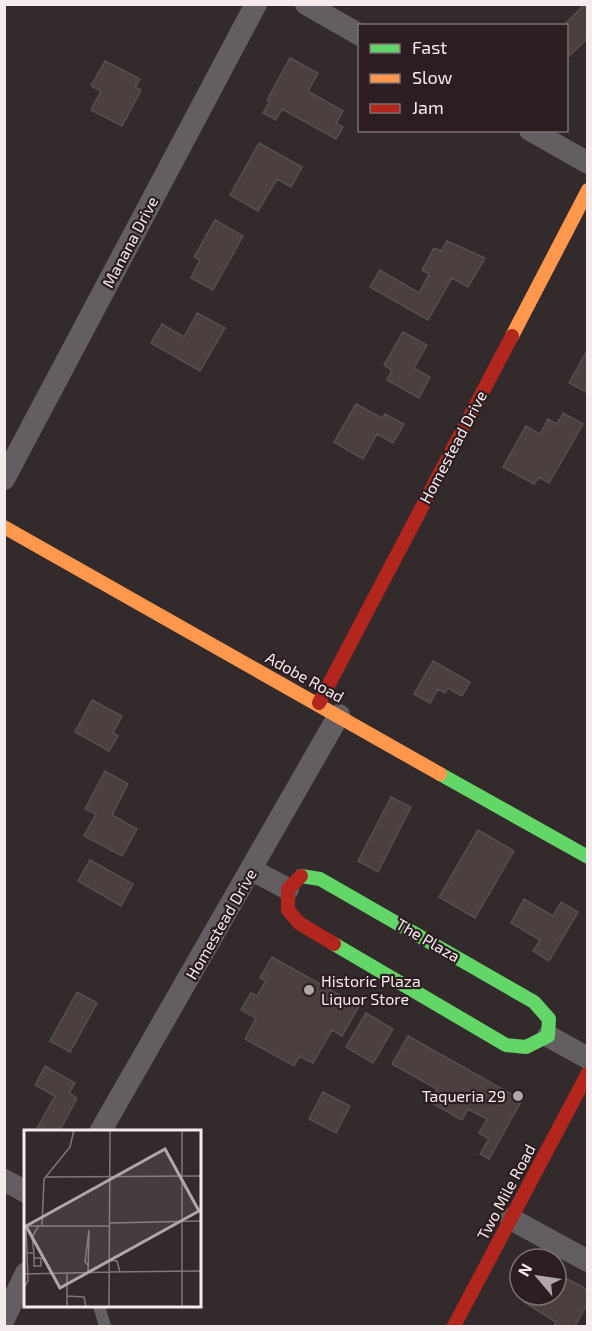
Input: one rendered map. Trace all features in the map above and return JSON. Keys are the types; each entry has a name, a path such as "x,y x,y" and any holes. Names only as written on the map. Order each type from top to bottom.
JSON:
{"street":[{"name":"Manana Drive","path":"4,479 256,4"},
{"path":"306,4 358,34"},
{"path":"534,132 588,163"},
{"name":"Homestead Drive","path":"319,703 588,190"},
{"name":"Adobe Road","path":"4,527 588,857"},
{"name":"Homestead Drive","path":"101,1130 339,715"},
{"path":"252,870 288,889 288,910 299,923 506,1044 525,1047 548,1036 588,1058"},
{"name":"The Plaza","path":"288,889 301,876 320,879 534,1002 549,1019 548,1036"},
{"name":"Two Mile Road","path":"454,1326 588,1074"},
{"path":"4,1180 24,1191"},
{"path":"511,1219 588,1261"},
{"path":"4,1319 24,1277"}],"lane":[{"path":"100,1307 105,1326"}],"building":[{"path":"585,4 588,4 588,38 568,57 568,24 565,24"},
{"path":"290,58 318,73 308,91 343,111 336,123 343,127 336,139 282,109 276,120 263,113 270,101 267,100"},
{"path":"105,61 140,79 135,87 141,90 122,126 91,110 101,91 91,86"},
{"path":"259,143 302,167 291,187 277,179 258,211 230,195"},
{"path":"215,220 243,236 213,290 191,278 200,260 194,257"},
{"path":"447,241 485,258 468,287 452,278 428,320 370,287 380,270 419,293 429,274 422,270 434,248 441,251"},
{"path":"197,313 225,328 200,371 151,343 162,324 184,337"},
{"path":"403,332 427,345 414,368 430,377 419,398 387,380 392,370 384,365"},
{"path":"588,349 588,393 569,383"},
{"path":"356,404 382,418 385,414 404,424 393,443 377,434 363,459 334,442"},
{"path":"563,413 583,424 549,483 539,477 534,484 503,467 526,426 540,434 548,419 557,424"},
{"path":"433,661 470,682 462,696 448,688 445,693 438,689 430,703 414,694"},
{"path":"92,700 122,716 113,733 118,736 109,751 75,732"},
{"path":"105,771 128,784 112,815 137,829 122,856 84,836 96,814 85,809"},
{"path":"391,797 411,807 378,872 358,861"},
{"path":"478,830 514,851 475,918 439,897"},
{"path":"90,860 133,884 121,906 78,881"},
{"path":"524,899 553,916 561,902 578,912 549,961 533,951 540,940 511,923"},
{"path":"272,957 359,1006 342,1036 332,1030 313,1063 299,1056 294,1066 245,1039 256,1018 241,1010 251,993 257,996 266,981 260,978"},
{"path":"77,992 97,1003 70,1052 50,1041"},
{"path":"366,1013 393,1029 373,1063 346,1047"},
{"path":"408,1036 522,1100 489,1159 480,1154 489,1139 479,1133 487,1119 468,1109 462,1120 430,1102 437,1089 392,1064"},
{"path":"45,1066 75,1083 69,1093 77,1098 60,1130 36,1130 55,1096 35,1085"},
{"path":"323,1092 350,1106 336,1133 309,1119"},
{"path":"568,1279 588,1290 588,1303 575,1326 554,1326 556,1322 532,1307 568,1307"}],"traffic: fast":[{"path":"440,774 588,857"},
{"path":"301,876 320,879 534,1002 549,1019 548,1036 526,1047 506,1045 334,944"}],"traffic: slow":[{"path":"512,336 588,190"},
{"path":"4,527 440,774"}],"traffic: jam":[{"path":"319,703 512,336"},
{"path":"301,876 288,889 288,910 299,923 334,944"},
{"path":"454,1326 588,1073"}],"place":[{"name":"Historic Plaza Liquor Store","path":"309,990"},
{"name":"Taqueria 29","path":"518,1096"}]}
